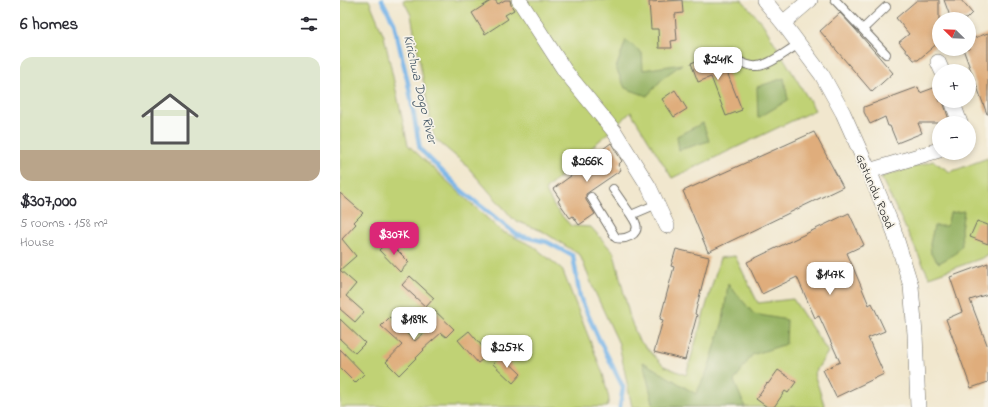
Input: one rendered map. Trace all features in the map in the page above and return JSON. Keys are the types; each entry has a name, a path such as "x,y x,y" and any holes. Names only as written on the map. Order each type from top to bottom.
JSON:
{"street":[{"path":"519,0 565,71 614,131 649,187 667,226"},
{"name":"Gatundu Road","path":"764,0 783,22 822,75 843,113 892,228 911,286 915,334 918,407"},
{"path":"783,22 810,0"},
{"path":"869,171 932,152"}],"lane":[{"path":"835,0 886,54"},
{"path":"862,29 886,7"},
{"path":"736,60 756,66 765,65 799,44"},
{"path":"591,197 616,238 624,239 634,234 637,225 613,189"},
{"path":"631,215 657,204"}],"green space":[{"path":"340,0 369,0 384,36 408,145 501,231 533,246 562,269 603,374 609,399 607,407 340,407"},
{"path":"403,0 742,0 763,24 815,110 672,178 631,112 545,190 555,208 571,226 591,227 614,253 630,318 638,339 664,366 686,375 720,258 735,256 758,303 793,299 828,352 814,374 825,407 632,407 619,344 594,290 580,255 542,231 514,220 465,164 434,138 411,15"},
{"path":"626,40 642,53 643,70 682,64 664,77 647,96 625,88 616,68"},
{"path":"784,78 788,100 758,118 757,87"},
{"path":"703,123 709,141 679,150 677,136"},
{"path":"988,158 988,256 929,277 881,177 933,161 950,172"},
{"path":"964,211 961,229 962,245 955,254 939,263 931,254 930,244 934,226 947,226 950,213"},
{"path":"728,284 754,314 787,320 786,344 752,355 734,381 745,407 654,407 643,362 696,394 708,369 723,321"}],"building":[{"path":"492,0 495,0 498,4 505,0 510,0 514,10 505,15 508,19 485,34 472,13"},
{"path":"682,0 683,13 675,14 677,40 671,41 672,48 659,48 658,29 651,29 649,2"},
{"path":"917,0 939,0 939,12 932,12 932,48 918,60 914,60 899,42 909,34 896,18"},
{"path":"944,0 961,0 971,12 948,12"},
{"path":"840,13 893,73 872,92 820,31"},
{"path":"988,33 988,114 976,84 976,64 969,64 966,56 976,56 976,37"},
{"path":"719,52 742,110 726,116 711,77 698,82 691,63"},
{"path":"918,87 920,93 932,89 932,108 945,108 948,116 932,116 932,123 918,123 922,133 897,143 885,117 870,124 864,112 864,107"},
{"path":"675,90 687,109 674,117 662,99"},
{"path":"814,132 843,187 708,252 683,191"},
{"path":"611,143 622,161 618,165 621,170 586,194 586,200 595,214 579,225 573,216 570,218 558,201 560,199 553,189 590,162 588,158"},
{"path":"340,193 363,213 354,222 356,224 342,239 356,256 340,270"},
{"path":"849,213 864,245 847,253 869,305 872,303 885,331 868,338 884,374 836,397 823,370 840,362 819,316 815,318 797,277 762,294 747,262"},
{"path":"977,221 988,225 988,244 970,237"},
{"path":"388,241 409,262 400,272 379,250"},
{"path":"676,249 709,257 695,314 697,315 685,360 654,352 663,320 660,319 674,267 671,266"},
{"path":"988,263 988,294 970,300 988,347 988,382 971,388 946,319 962,312 950,277"},
{"path":"340,270 356,284 346,296 364,312 355,322 340,309"},
{"path":"410,276 434,298 426,307 402,285"},
{"path":"433,309 454,329 446,337 441,333 423,349 424,350 399,375 386,362 402,345 381,326 390,317 415,341 433,325 425,317"},
{"path":"340,319 365,343 355,353 340,339"},
{"path":"469,331 489,354 478,363 458,340"},
{"path":"340,349 364,374 355,383 340,368"},
{"path":"501,355 521,374 513,383 493,364"},
{"path":"778,370 796,382 788,393 785,391 774,407 767,407 756,399"}],"waterway":[{"name":"Kirichwa Dogo River","path":"382,0 394,23 408,83 420,149 462,191 517,235 547,242 573,256 580,297 623,387 620,407"}]}
